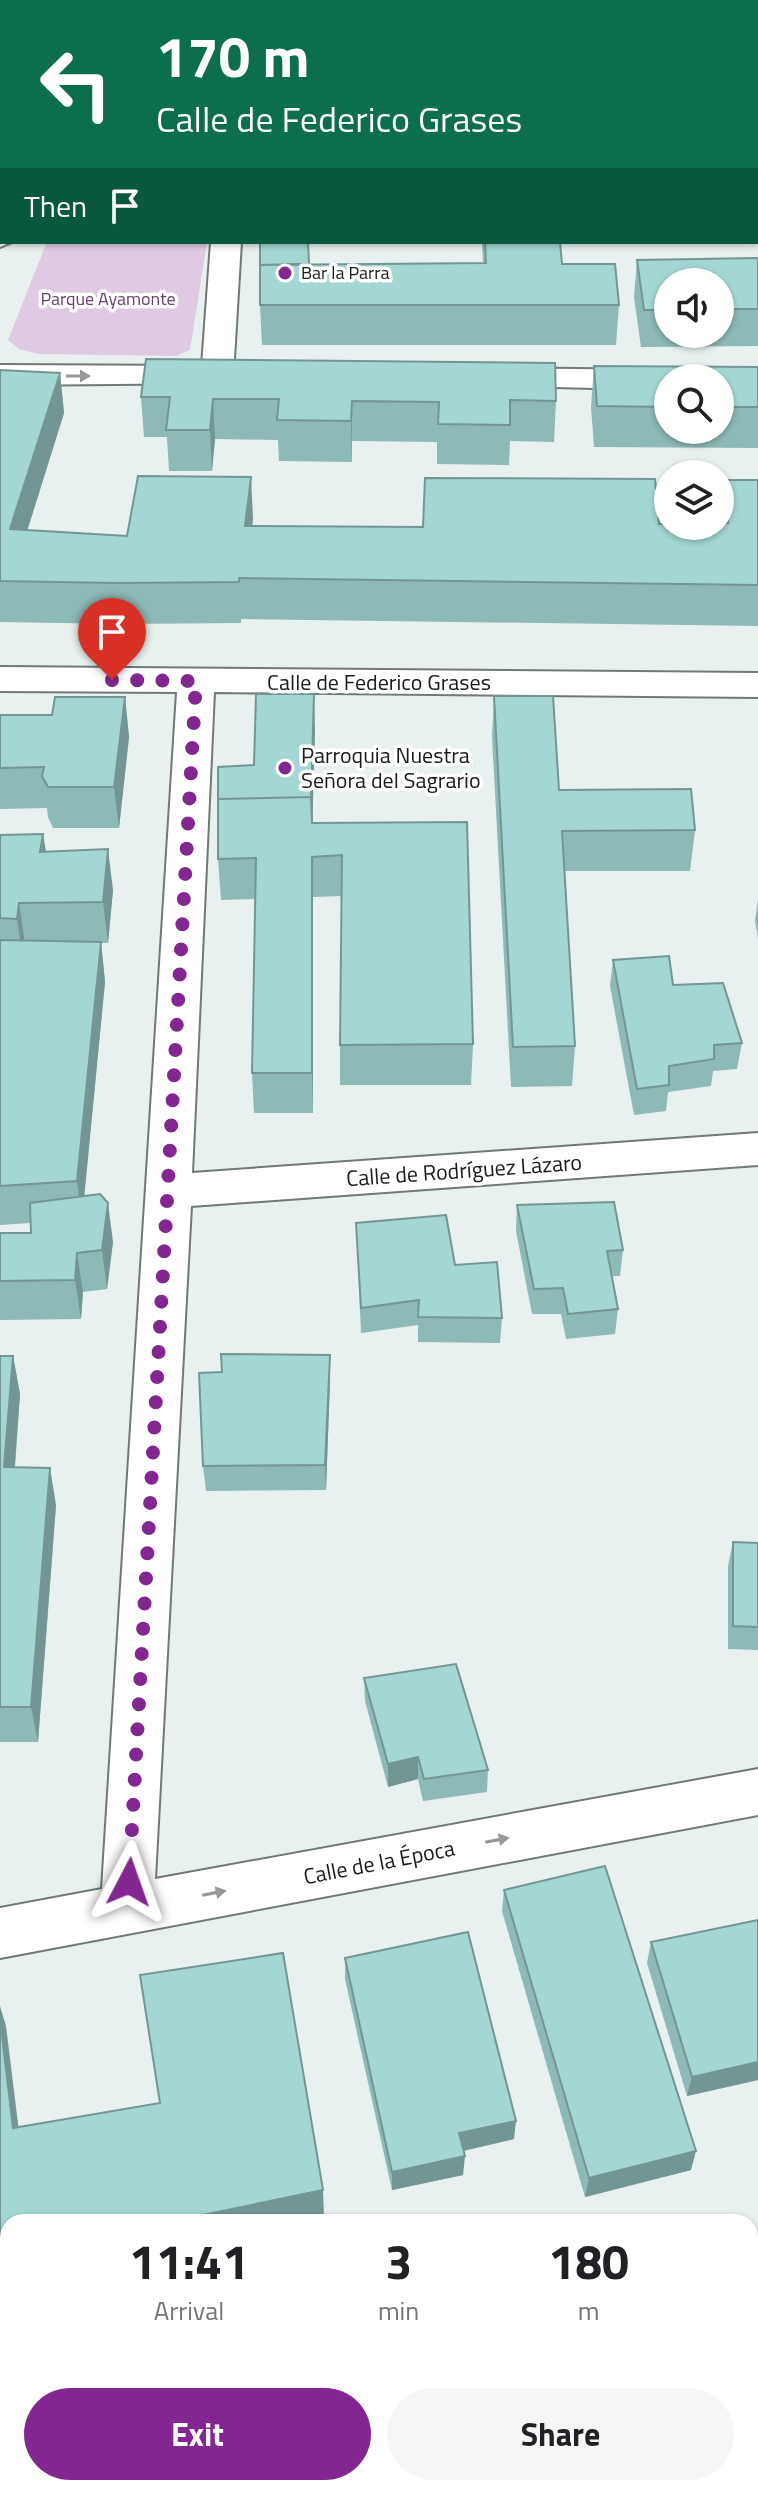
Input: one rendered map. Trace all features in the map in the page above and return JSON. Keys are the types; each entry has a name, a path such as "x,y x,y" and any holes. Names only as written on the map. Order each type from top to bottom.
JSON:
{"street":[{"path":"0,375 233,376 226,244"},
{"path":"466,378 654,380"},
{"name":"Calle de Federico Grases","path":"0,679 758,685"},
{"path":"127,1909 170,1191 196,681"},
{"name":"Calle de Rodríguez Lázaro","path":"170,1191 758,1149"},
{"name":"Calle de la Época","path":"0,1933 758,1792"}],"green space":[{"name":"Parque Ayamonte","path":"46,244 207,244 190,350 176,356 39,354 19,349 8,340"}],"building":[{"path":"260,244 308,244 309,264 260,265"},
{"path":"485,244 560,244 562,264 615,264 619,305 260,305 260,265 486,263"},
{"path":"758,258 758,309 734,309 734,268 654,268 654,310 644,310 637,260"},
{"path":"146,359 555,363 556,401 510,400 510,425 438,424 439,402 352,401 351,421 277,420 279,399 213,399 210,430 166,430 170,397 141,397"},
{"path":"594,366 654,366 654,407 597,406"},
{"path":"734,367 758,367 758,407 734,407"},
{"path":"0,370 60,373 10,529 127,536 138,476 251,477 245,526 423,527 425,478 654,479 654,540 734,540 734,480 758,480 758,585 239,578 239,582 0,581"},
{"path":"256,694 314,694 311,799 218,799 218,767 254,765"},
{"path":"494,696 553,696 559,790 691,789 695,830 562,831 575,1046 513,1047"},
{"path":"55,697 125,697 114,787 48,787 42,776 44,767 0,768 0,715 52,715"},
{"path":"311,797 312,823 467,822 473,1044 340,1045 342,855 312,857 312,1073 252,1073 256,858 218,859 218,799"},
{"path":"43,834 40,852 108,849 103,902 19,903 17,919 0,918 0,835"},
{"path":"0,940 101,942 77,1181 0,1186"},
{"path":"669,956 673,985 723,983 742,1043 714,1045 714,1059 669,1066 669,1085 637,1089 613,960"},
{"path":"100,1194 108,1203 102,1250 77,1253 75,1280 0,1281 0,1233 31,1233 30,1203"},
{"path":"614,1202 623,1250 607,1251 618,1309 568,1314 563,1288 534,1289 517,1205"},
{"path":"446,1215 455,1265 497,1262 502,1318 418,1317 419,1300 361,1308 356,1223"},
{"path":"221,1354 330,1355 325,1465 203,1466 199,1373 222,1372"},
{"path":"0,1356 13,1356 4,1467 50,1468 31,1707 0,1707"},
{"path":"733,1542 758,1543 758,1627 733,1626"},
{"path":"456,1664 488,1770 424,1779 418,1757 388,1764 364,1678"},
{"path":"605,1866 696,2151 589,2178 504,1890"},
{"path":"758,1920 758,2062 692,2077 651,1942"},
{"path":"468,1932 516,2121 459,2133 465,2156 392,2172 345,1958"},
{"path":"283,1953 323,2190 208,2214 0,2214 0,2019 13,2128 160,2103 140,1975"}],"place":[{"name":"Bar la Parra","path":"285,273"},
{"name":"Parroquia Nuestra Señora del Sagrario","path":"285,768"}],"route":[{"path":"112,680 196,681 170,1191 129,1882"}]}
